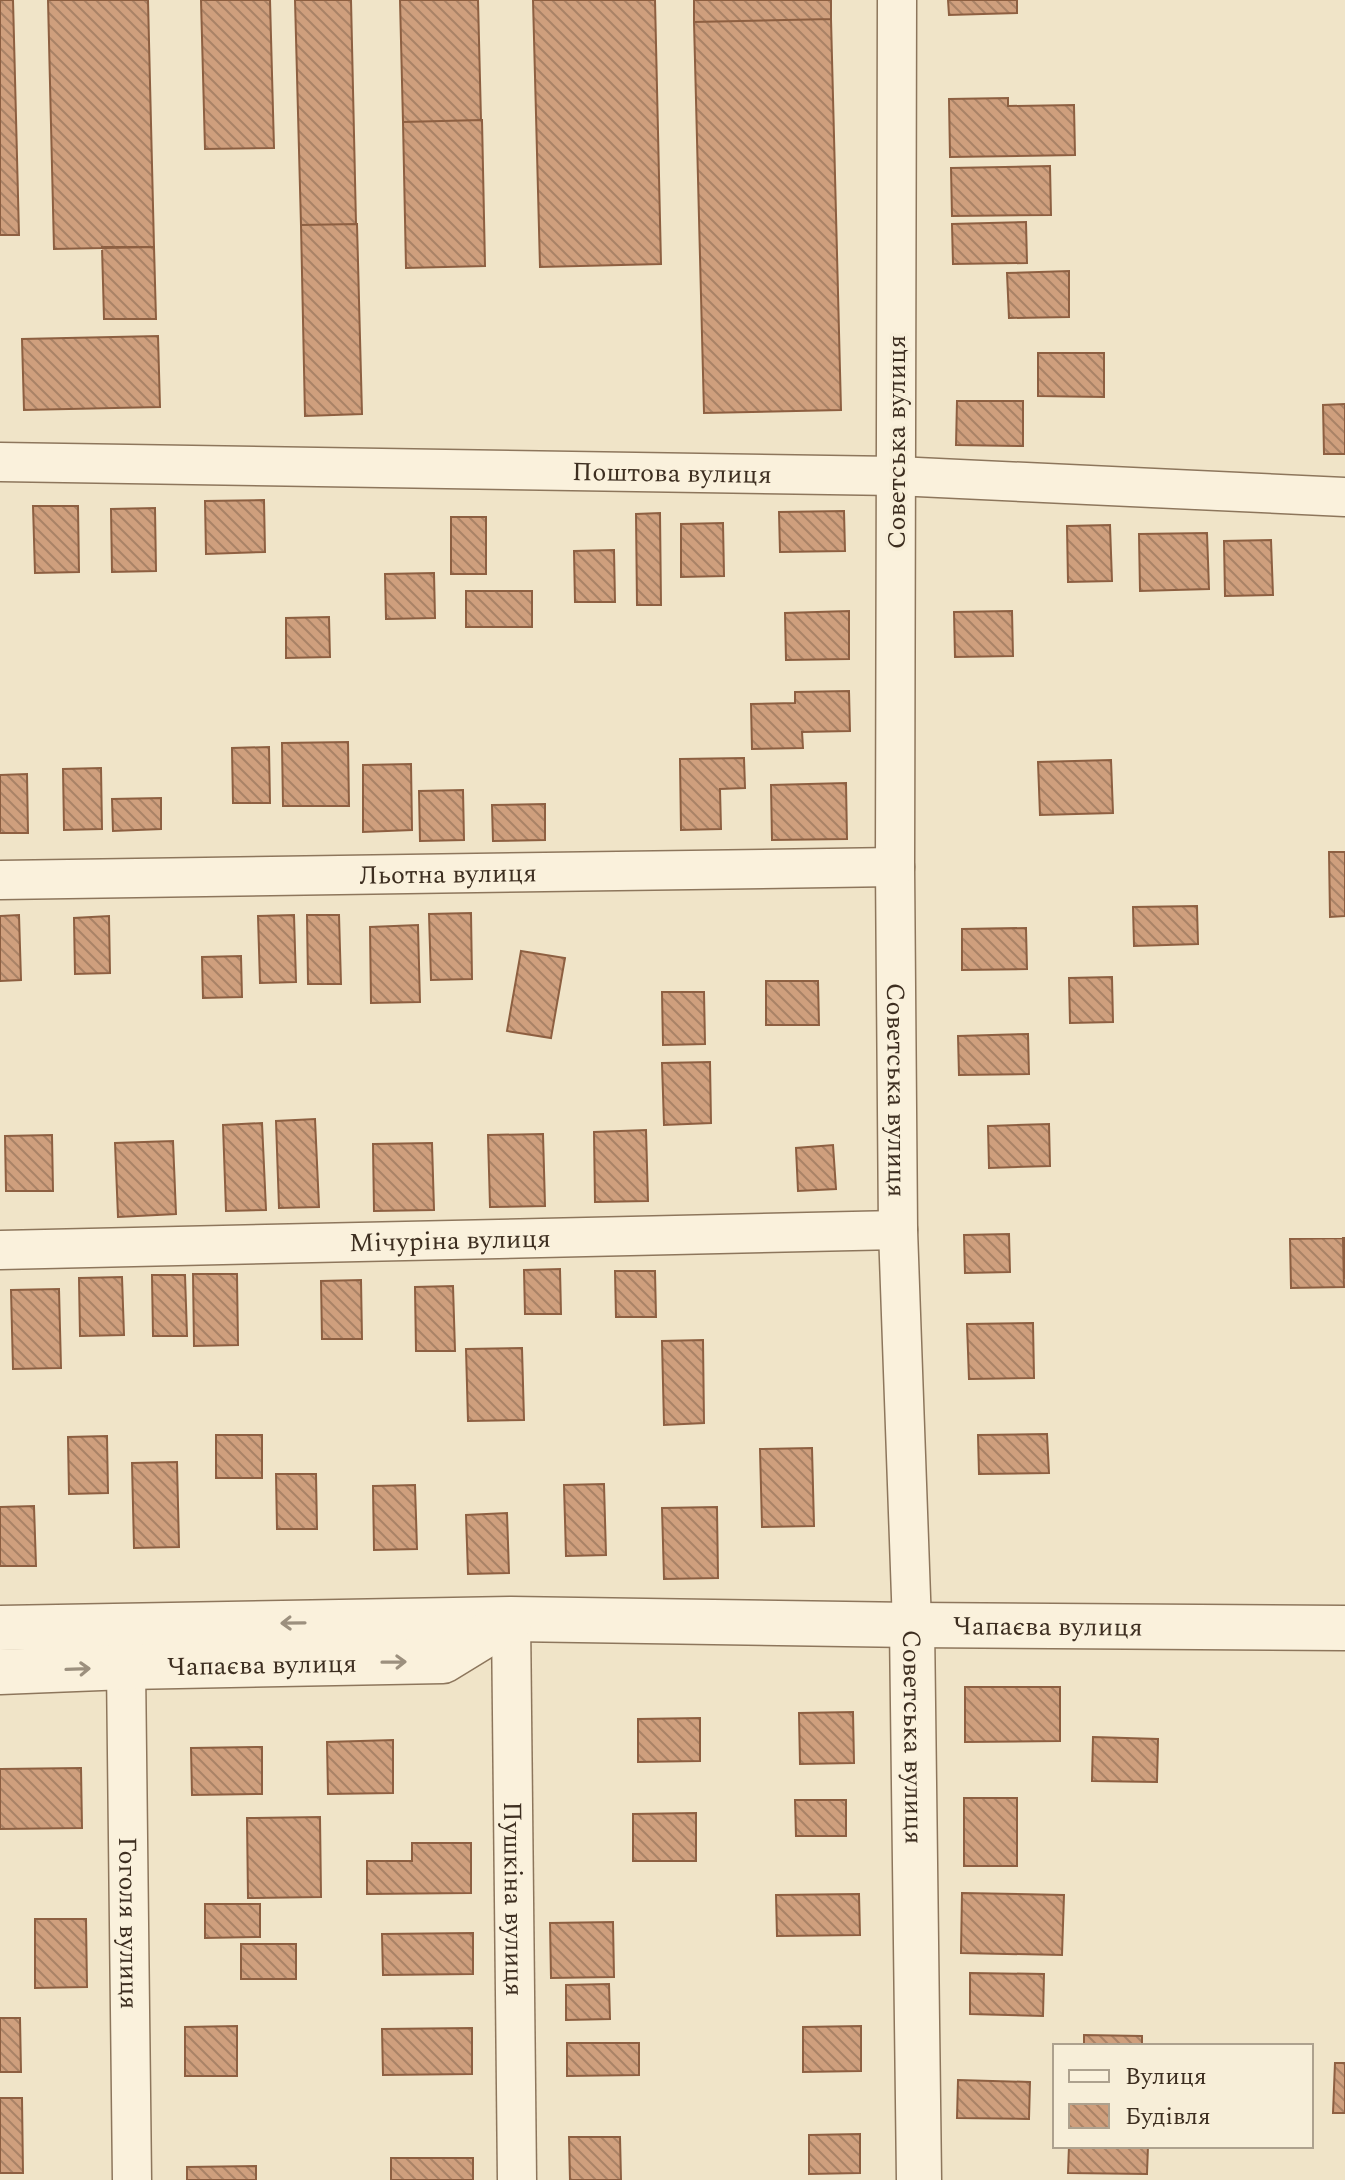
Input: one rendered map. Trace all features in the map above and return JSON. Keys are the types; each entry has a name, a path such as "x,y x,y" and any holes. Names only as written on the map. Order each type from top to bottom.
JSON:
{"street":[{"name":"Советська вулиця","path":"897,0 895,867 898,1230 912,1625 919,2180"},
{"name":"Поштова вулиця","path":"0,462 896,476 1345,497"},
{"name":"Льотна вулиця","path":"0,880 895,867"},
{"name":"Мічуріна вулиця","path":"0,1250 898,1230"},
{"name":"Чапаєва вулиця","path":"0,1672 443,1661 511,1619"},
{"name":"Чапаєва вулиця","path":"0,1628 511,1619 1345,1628"},
{"name":"Пушкіна вулиця","path":"511,1619 517,2180"},
{"name":"Гоголя вулиця","path":"126,1667 132,2180"}],"building":[{"path":"0,0 13,0 19,235 0,235"},
{"path":"48,0 148,0 154,247 54,249"},
{"path":"201,0 270,0 274,148 205,149"},
{"path":"295,0 351,0 356,224 301,225"},
{"path":"400,0 478,0 481,120 403,122"},
{"path":"533,0 655,0 661,264 540,267"},
{"path":"694,0 831,0 831,19 694,22"},
{"path":"948,0 1017,0 1017,13 949,15"},
{"path":"831,19 841,410 704,413 694,22"},
{"path":"1008,98 1008,106 1074,105 1075,155 950,157 949,99"},
{"path":"482,120 485,266 406,268 403,122"},
{"path":"1050,166 1051,215 952,216 951,168"},
{"path":"1026,222 1027,263 953,264 952,224"},
{"path":"357,224 362,414 305,416 301,225"},
{"path":"102,247 154,247 156,319 104,319"},
{"path":"1069,271 1069,317 1009,318 1007,273"},
{"path":"158,336 160,407 24,410 22,339"},
{"path":"1038,353 1104,353 1104,397 1038,396"},
{"path":"957,401 1023,401 1023,446 956,445"},
{"path":"1345,404 1345,454 1324,454 1323,405"},
{"path":"264,500 265,552 206,554 205,501"},
{"path":"33,506 78,506 79,572 35,573"},
{"path":"155,508 156,571 112,572 111,509"},
{"path":"844,511 845,551 780,552 779,512"},
{"path":"660,513 661,605 637,605 636,514"},
{"path":"451,517 486,517 486,574 451,574"},
{"path":"723,523 724,576 681,577 681,524"},
{"path":"1110,525 1112,581 1068,582 1067,526"},
{"path":"1207,533 1209,589 1140,591 1139,534"},
{"path":"1271,540 1273,595 1225,596 1224,541"},
{"path":"614,550 615,602 575,602 574,551"},
{"path":"434,573 435,618 386,619 385,574"},
{"path":"466,591 532,591 532,627 466,627"},
{"path":"849,611 849,659 786,660 785,613"},
{"path":"1012,611 1013,656 955,657 954,612"},
{"path":"329,617 330,657 286,658 286,618"},
{"path":"849,691 850,731 802,732 803,748 752,749 751,704 795,703 795,692"},
{"path":"348,742 349,806 283,806 282,743"},
{"path":"269,747 270,803 233,803 232,748"},
{"path":"744,758 745,788 720,789 721,829 681,830 680,759"},
{"path":"1111,760 1113,813 1040,815 1038,762"},
{"path":"411,764 412,830 363,832 363,765"},
{"path":"101,768 102,829 64,830 63,769"},
{"path":"27,774 28,833 0,833 0,775"},
{"path":"846,783 847,839 772,840 771,785"},
{"path":"463,790 464,840 420,841 419,791"},
{"path":"161,798 161,829 113,831 112,799"},
{"path":"545,804 545,840 493,841 492,805"},
{"path":"1329,852 1345,852 1345,916 1330,917"},
{"path":"1197,906 1198,944 1134,946 1133,907"},
{"path":"471,913 472,979 431,980 429,914"},
{"path":"19,915 21,980 0,981 0,916"},
{"path":"294,915 296,982 260,983 258,916"},
{"path":"307,915 339,915 341,984 308,984"},
{"path":"109,916 110,973 75,974 74,918"},
{"path":"418,925 420,1002 371,1003 370,927"},
{"path":"1026,928 1027,969 962,970 962,929"},
{"path":"521,951 565,958 551,1038 507,1031"},
{"path":"241,956 242,997 203,998 202,957"},
{"path":"1112,977 1113,1022 1070,1023 1069,978"},
{"path":"766,981 818,981 819,1025 766,1025"},
{"path":"662,992 704,992 705,1044 663,1045"},
{"path":"1028,1034 1029,1074 959,1075 958,1036"},
{"path":"710,1062 711,1123 664,1125 662,1063"},
{"path":"315,1119 319,1207 279,1208 276,1121"},
{"path":"262,1123 266,1210 226,1211 223,1125"},
{"path":"1049,1124 1050,1166 989,1168 988,1126"},
{"path":"646,1130 648,1201 595,1202 594,1132"},
{"path":"543,1134 545,1206 490,1207 488,1135"},
{"path":"52,1135 53,1191 6,1191 5,1136"},
{"path":"173,1141 176,1214 118,1217 115,1143"},
{"path":"432,1143 434,1210 374,1211 373,1144"},
{"path":"833,1145 836,1189 798,1191 796,1148"},
{"path":"1009,1234 1010,1272 965,1273 964,1235"},
{"path":"1343,1238 1344,1287 1291,1288 1290,1239"},
{"path":"1345,1238 1345,1278 1344,1278"},
{"path":"560,1269 561,1314 525,1314 524,1270"},
{"path":"615,1271 655,1271 656,1317 616,1317"},
{"path":"193,1274 237,1274 238,1345 194,1346"},
{"path":"152,1275 185,1275 187,1336 153,1336"},
{"path":"122,1277 124,1335 80,1336 79,1278"},
{"path":"361,1280 362,1339 322,1339 321,1281"},
{"path":"453,1286 455,1351 416,1351 415,1287"},
{"path":"59,1289 61,1368 13,1369 11,1290"},
{"path":"1033,1323 1034,1378 969,1379 967,1324"},
{"path":"703,1340 704,1423 664,1425 662,1341"},
{"path":"522,1348 524,1420 468,1421 466,1349"},
{"path":"1047,1434 1049,1473 979,1474 978,1435"},
{"path":"216,1435 262,1435 262,1478 216,1478"},
{"path":"107,1436 108,1493 69,1494 68,1437"},
{"path":"812,1448 814,1526 762,1527 760,1449"},
{"path":"177,1462 179,1547 134,1548 132,1463"},
{"path":"276,1474 316,1474 317,1529 277,1529"},
{"path":"604,1484 606,1555 566,1556 564,1485"},
{"path":"415,1485 417,1549 374,1550 373,1486"},
{"path":"34,1506 36,1566 0,1566 0,1507"},
{"path":"717,1507 718,1578 664,1579 662,1508"},
{"path":"507,1513 509,1573 468,1574 466,1515"},
{"path":"965,1687 1060,1687 1060,1741 965,1742"},
{"path":"853,1712 854,1763 800,1764 799,1713"},
{"path":"700,1718 700,1761 638,1762 638,1719"},
{"path":"1093,1737 1158,1739 1157,1782 1092,1781"},
{"path":"393,1740 393,1793 328,1794 327,1742"},
{"path":"262,1747 262,1794 192,1795 191,1748"},
{"path":"81,1768 82,1828 0,1829 0,1769"},
{"path":"964,1798 1017,1798 1017,1866 964,1866"},
{"path":"795,1800 846,1800 846,1836 796,1836"},
{"path":"696,1813 696,1861 633,1861 633,1814"},
{"path":"320,1817 321,1897 248,1898 247,1818"},
{"path":"412,1843 471,1843 471,1893 367,1894 367,1861 412,1861"},
{"path":"962,1893 1064,1895 1062,1955 961,1953"},
{"path":"859,1894 860,1935 777,1936 776,1895"},
{"path":"205,1904 260,1904 260,1937 205,1938"},
{"path":"35,1919 86,1919 87,1987 35,1988"},
{"path":"613,1922 614,1977 551,1978 550,1923"},
{"path":"473,1933 473,1974 383,1975 382,1934"},
{"path":"241,1944 296,1944 296,1979 241,1979"},
{"path":"970,1973 1044,1974 1043,2016 970,2014"},
{"path":"609,1984 610,2019 566,2020 566,1985"},
{"path":"0,2018 20,2018 21,2072 0,2072"},
{"path":"237,2026 237,2076 185,2076 185,2027"},
{"path":"861,2026 861,2071 803,2072 803,2027"},
{"path":"472,2028 472,2074 383,2075 382,2029"},
{"path":"1084,2035 1142,2036 1142,2044 1084,2044"},
{"path":"567,2043 639,2043 639,2075 567,2076"},
{"path":"1335,2063 1345,2063 1345,2113 1333,2113"},
{"path":"958,2080 1030,2082 1029,2119 957,2118"},
{"path":"0,2098 22,2098 23,2173 0,2173"},
{"path":"860,2134 860,2173 809,2174 809,2135"},
{"path":"569,2137 620,2137 621,2180 570,2180"},
{"path":"1069,2148 1148,2148 1147,2174 1068,2173"},
{"path":"391,2158 473,2158 473,2180 391,2180"},
{"path":"256,2166 256,2180 187,2180 187,2167"}]}
